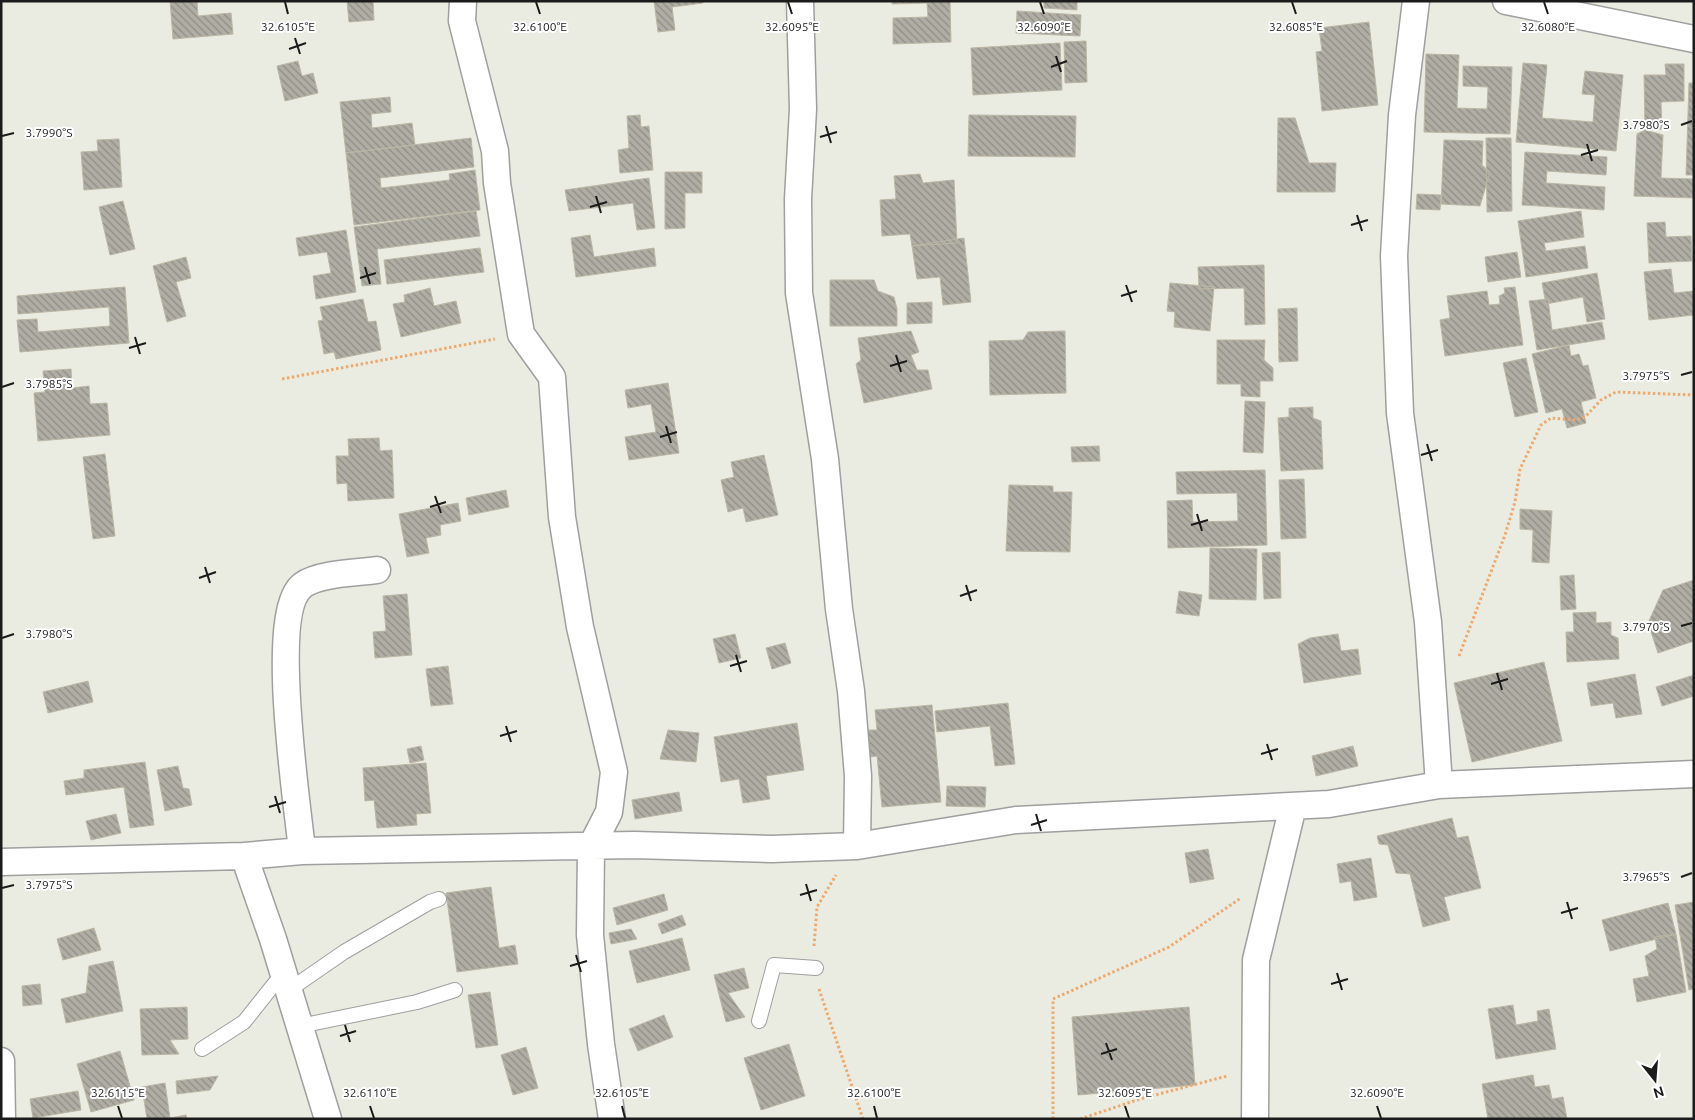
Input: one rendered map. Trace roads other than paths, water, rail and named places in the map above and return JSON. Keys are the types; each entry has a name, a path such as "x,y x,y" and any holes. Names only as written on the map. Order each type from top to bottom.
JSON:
{"street":[{"path":"463,1 462,21 495,151 497,183 520,334 552,377 562,517 580,627 614,772 609,812 591,847 590,935 601,1044 612,1119"},
{"path":"800,1 803,109 798,199 799,293 825,458 839,609 851,691 858,776 857,846"},
{"path":"1416,1 1402,115 1394,256 1400,413 1428,622 1440,785"},
{"path":"1506,1 1694,39"},
{"path":"302,852 288,728 285,653 290,608 302,586 316,579 377,570"},
{"path":"1,862 244,856 302,852 634,845 772,849 857,846 1016,820 1329,804 1440,785 1694,774"},
{"path":"1255,1119 1256,960 1293,806"},
{"path":"244,856 286,982 328,1119"},
{"path":"1,1061 2,1119"}],"lane":[{"path":"202,1049 244,1022 286,982 344,952 430,902 439,900"},
{"path":"759,1021 774,965 816,968"},
{"path":"300,1026 417,1002 455,990"}]}
